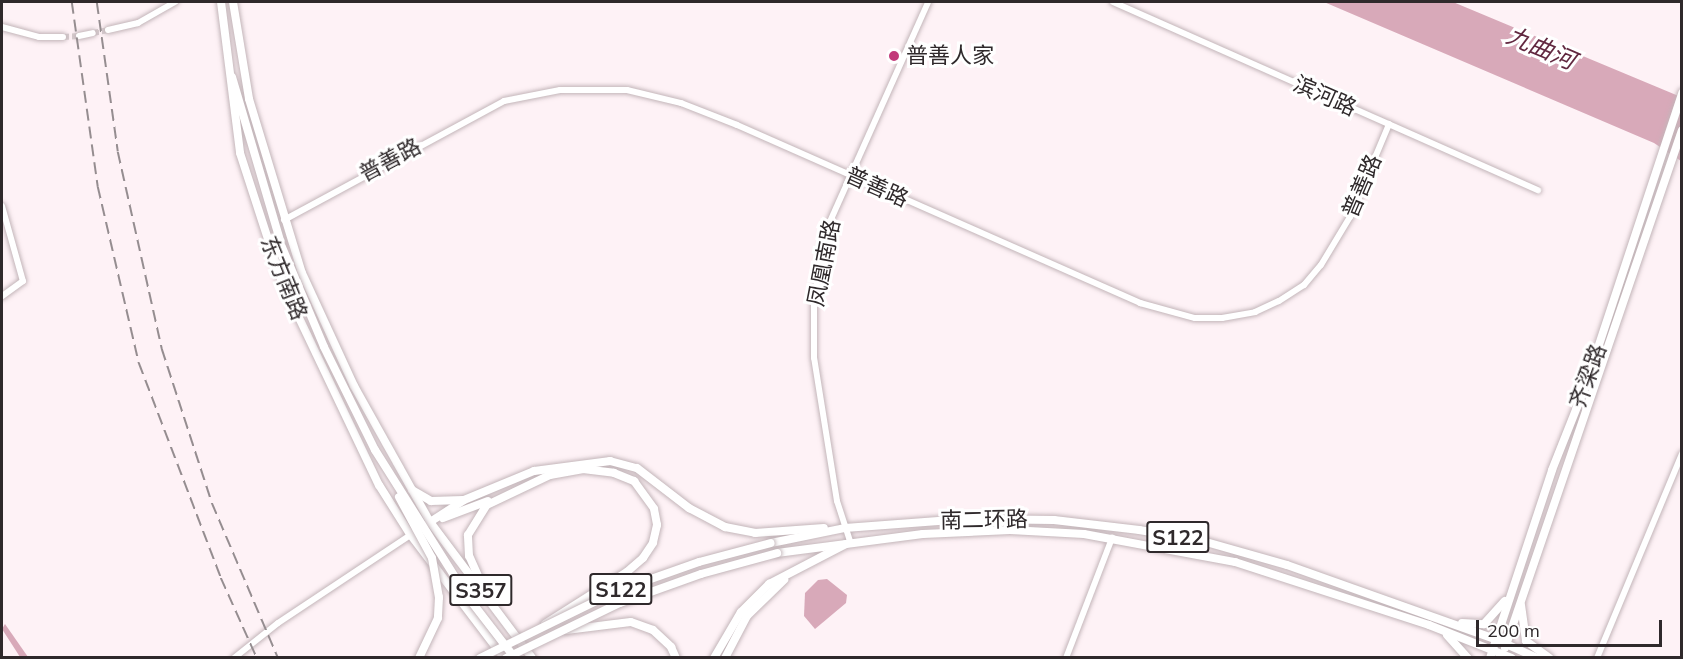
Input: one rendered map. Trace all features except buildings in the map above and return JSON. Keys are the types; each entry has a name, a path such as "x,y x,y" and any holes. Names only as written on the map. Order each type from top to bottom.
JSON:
{"main road":[{"name":"东方南路","path":"221,2 240,153 282,282 379,485 410,534"},
{"name":"东方南路","path":"233,2 249,99 302,273 354,386 430,522"},
{"path":"226,49 246,133 282,247 316,330 375,450 432,558 437,578 438,618 419,657"},
{"name":"齐梁路","path":"1491,653 1585,387 1682,93"},
{"name":"齐梁路","path":"1503,656 1682,130"},
{"path":"375,450 467,596 515,657"},
{"path":"430,522 464,500 534,471 610,461 637,468 689,508 725,527 755,533 845,528"},
{"path":"430,522 550,475 583,469 614,473 634,481 646,493 657,525 653,543 643,558 544,624"},
{"path":"411,489 431,501 464,500"},
{"path":"488,599 469,556 468,535 487,505 501,495"},
{"name":"南二环路","path":"480,657 544,624 617,591 699,562 771,543 845,528 965,519 1054,520 1139,530 1238,550 1446,620 1495,639"},
{"name":"S357","path":"430,522 532,657"},
{"name":"南二环路","path":"505,657 620,603 701,574 777,553 850,541 1010,530 1112,538 1235,562 1442,630 1491,653"},
{"name":"S357","path":"410,534 505,657"},
{"path":"714,657 748,605 770,584 850,541"},
{"path":"1235,562 1238,550"},
{"path":"725,657 747,616 796,569"},
{"path":"1446,620 1484,624 1495,617 1511,592"},
{"path":"1522,598 1526,641 1549,657"},
{"path":"555,632 631,622 653,630 671,647 676,657"},
{"path":"1442,630 1468,657"},
{"name":"S122","path":"1495,639 1538,657"},
{"name":"S122","path":"1491,653 1512,657"}],"street":[{"path":"108,30 138,23 175,2"},
{"name":"凤凰南路","path":"850,541 845,528 814,358 814,308 828,226 928,2"},
{"name":"滨河路","path":"1113,2 1538,190"},
{"path":"2,27 39,37 63,37"},
{"path":"79,36 93,33"},
{"name":"普善路","path":"284,220 504,101 560,90 627,90 681,103 1140,303 1195,318 1222,318 1255,312 1304,285 1321,265 1350,217 1389,124"},
{"path":"2,206 23,281 2,296"},
{"path":"1597,657 1682,454"},
{"path":"234,657 430,522"},
{"path":"1066,657 1112,538"}],"water":[{"name":"九曲河","path":"1324,2 1453,2 1681,97 1681,161 1654,143"},
{"path":"827,579 847,595 846,603 815,629 804,616 805,593 818,580"},
{"path":"5,624 28,657 20,657 2,629"}],"tunnel":[{"path":"93,33 108,30"},
{"path":"63,37 79,36"}],"railway":[{"path":"72,2 98,187 139,363 221,578 257,658"},
{"path":"97,2 118,152 162,349 212,503 278,658"}],"place":[{"name":"普善人家","path":"894,56"}]}
